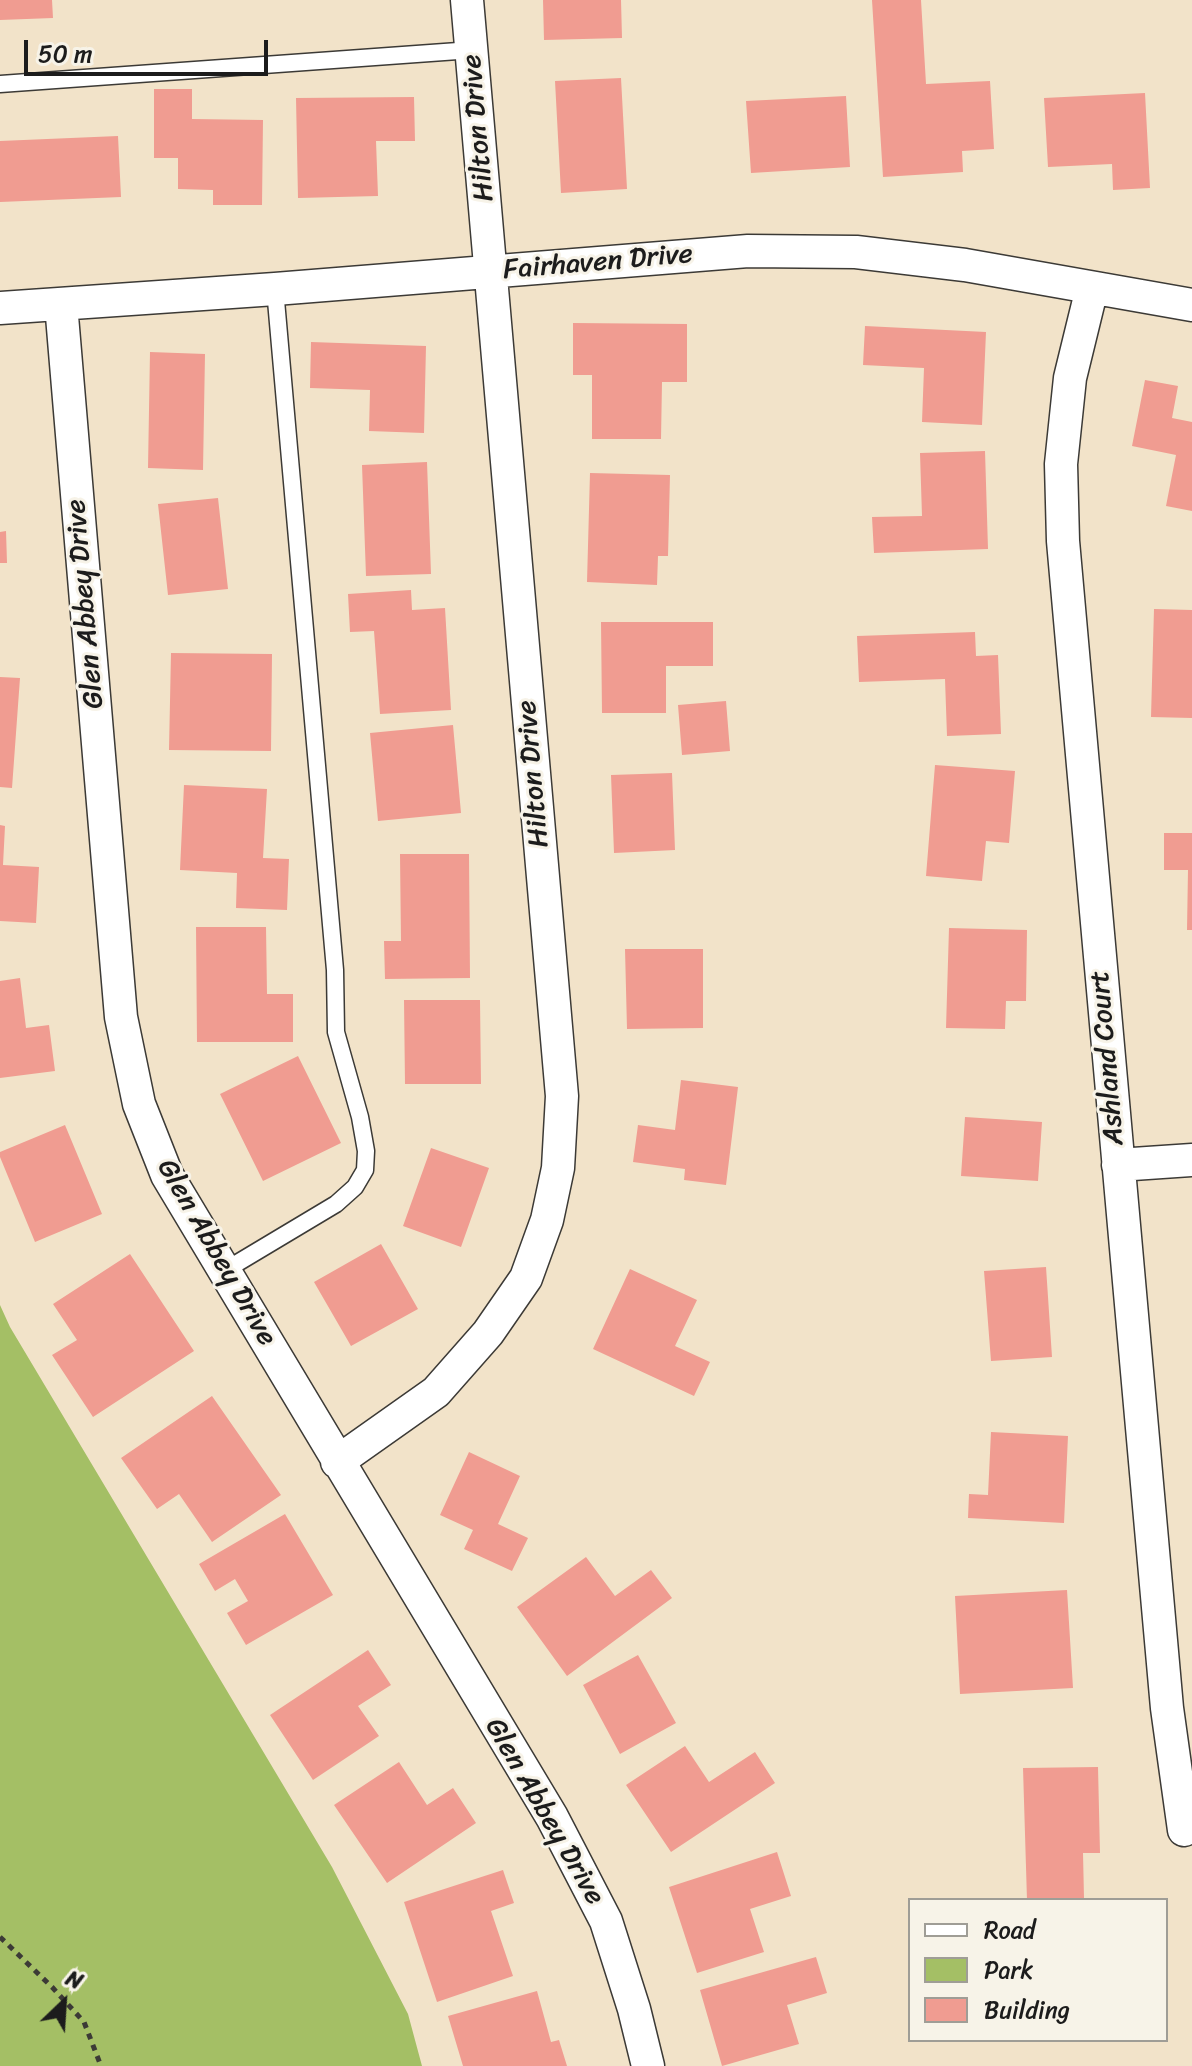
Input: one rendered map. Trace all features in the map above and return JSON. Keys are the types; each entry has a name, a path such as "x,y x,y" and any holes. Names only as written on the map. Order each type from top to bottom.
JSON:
{"street":[{"name":"Hilton Drive","path":"337,1462 436,1392 488,1333 526,1278 547,1220 558,1168 562,1096 467,0"},
{"name":"Fairhaven Drive","path":"0,308 748,251 856,252 965,265 1192,305"},
{"name":"Ashland Court","path":"1092,288 1070,378 1061,464 1063,541 1167,1708 1184,1830"},
{"name":"Glen Abbey Drive","path":"61,304 121,1017 139,1104 167,1175 552,1817 606,1921 634,2009 648,2066"},
{"path":"1118,1165 1192,1160"}],"lane":[{"path":"0,84 472,50"},
{"path":"224,1271 336,1204 355,1187 365,1170 366,1151 360,1117 336,1032 335,970 275,289"}],"path":[{"path":"0,1937 84,2022 101,2066"}],"green space":[{"path":"0,1305 10,1327 332,1867 408,2014 422,2066 0,2066"}],"building":[{"path":"0,0 52,0 53,18 0,20"},
{"path":"543,0 621,0 622,38 544,40"},
{"path":"872,0 921,0 926,84 990,81 994,149 962,151 963,172 883,177"},
{"path":"621,78 627,189 561,193 555,81"},
{"path":"154,89 192,89 192,119 263,120 262,205 213,205 213,190 178,189 178,158 154,158"},
{"path":"1145,93 1150,188 1113,190 1112,164 1048,167 1044,98"},
{"path":"846,96 850,167 751,173 746,101"},
{"path":"414,97 415,141 376,141 378,196 298,198 296,98"},
{"path":"118,136 121,197 0,202 0,141"},
{"path":"573,323 687,324 687,382 662,382 661,439 592,439 592,375 573,375"},
{"path":"865,326 986,332 982,425 922,422 924,368 863,365"},
{"path":"311,342 426,346 424,433 369,431 370,390 310,388"},
{"path":"150,352 205,354 203,470 148,468"},
{"path":"1145,380 1178,386 1172,418 1192,422 1192,511 1166,506 1176,455 1132,446"},
{"path":"985,451 988,549 874,553 872,517 922,516 920,453"},
{"path":"427,462 431,574 366,576 362,465"},
{"path":"590,473 670,475 668,556 658,556 657,585 587,582"},
{"path":"218,498 228,589 168,595 158,504"},
{"path":"6,531 7,563 0,563 0,532"},
{"path":"411,590 412,610 445,608 451,710 380,714 374,631 350,632 348,594"},
{"path":"1154,609 1192,610 1192,718 1151,717"},
{"path":"601,622 713,622 713,666 666,666 666,713 602,713"},
{"path":"975,632 976,656 998,655 1001,734 947,736 945,679 859,682 857,636"},
{"path":"171,653 272,654 271,751 169,750"},
{"path":"0,677 20,678 12,788 0,787"},
{"path":"726,701 730,751 682,755 678,705"},
{"path":"453,725 461,813 378,821 370,733"},
{"path":"935,765 1015,771 1009,843 986,841 982,881 926,876"},
{"path":"672,773 675,850 614,853 611,775"},
{"path":"184,785 267,789 263,858 289,859 287,910 236,908 237,873 180,870"},
{"path":"0,825 5,826 3,865 39,867 36,923 0,921"},
{"path":"1164,833 1192,833 1192,930 1187,930 1188,870 1164,870"},
{"path":"400,854 469,854 470,978 385,979 384,941 401,941"},
{"path":"196,927 266,927 267,994 293,994 293,1042 197,1042"},
{"path":"949,928 1027,930 1026,1001 1006,1001 1005,1029 946,1028"},
{"path":"625,949 703,949 703,1028 627,1029"},
{"path":"20,978 26,1028 49,1025 55,1071 0,1078 0,981"},
{"path":"404,1000 480,1000 481,1084 405,1084"},
{"path":"298,1056 341,1143 263,1181 220,1094"},
{"path":"681,1080 738,1087 726,1185 684,1180 685,1169 633,1162 638,1125 675,1130"},
{"path":"965,1117 1042,1122 1038,1181 961,1176"},
{"path":"65,1125 102,1214 35,1242 0,1152"},
{"path":"431,1148 489,1168 461,1247 403,1226"},
{"path":"381,1244 418,1309 351,1346 314,1282"},
{"path":"130,1254 194,1351 93,1417 52,1355 77,1340 53,1304"},
{"path":"1046,1267 1052,1357 991,1361 984,1271"},
{"path":"630,1269 697,1300 675,1346 710,1362 694,1396 593,1349"},
{"path":"212,1396 281,1495 212,1542 179,1494 157,1509 121,1458"},
{"path":"991,1432 1068,1436 1064,1523 968,1518 969,1494 988,1495"},
{"path":"469,1452 520,1476 498,1524 528,1538 512,1571 464,1549 473,1530 440,1515"},
{"path":"285,1514 333,1595 246,1645 227,1613 248,1601 235,1579 215,1591 199,1564"},
{"path":"586,1557 615,1596 651,1570 672,1598 567,1676 517,1607"},
{"path":"1067,1590 1073,1688 960,1694 955,1596"},
{"path":"368,1650 391,1685 358,1706 379,1736 313,1780 270,1715"},
{"path":"638,1655 676,1723 620,1754 583,1685"},
{"path":"685,1746 709,1782 755,1752 775,1783 671,1852 626,1785"},
{"path":"399,1762 427,1805 453,1788 476,1823 387,1883 334,1805"},
{"path":"1098,1767 1100,1853 1083,1853 1084,1898 1027,1898 1023,1768"},
{"path":"777,1852 791,1896 750,1909 764,1952 697,1973 669,1887"},
{"path":"503,1870 514,1903 491,1911 513,1976 437,2002 404,1902"},
{"path":"816,1957 827,1993 787,2005 799,2044 722,2066 700,1990"},
{"path":"537,1991 551,2042 559,2040 567,2066 463,2066 448,2016"}]}
